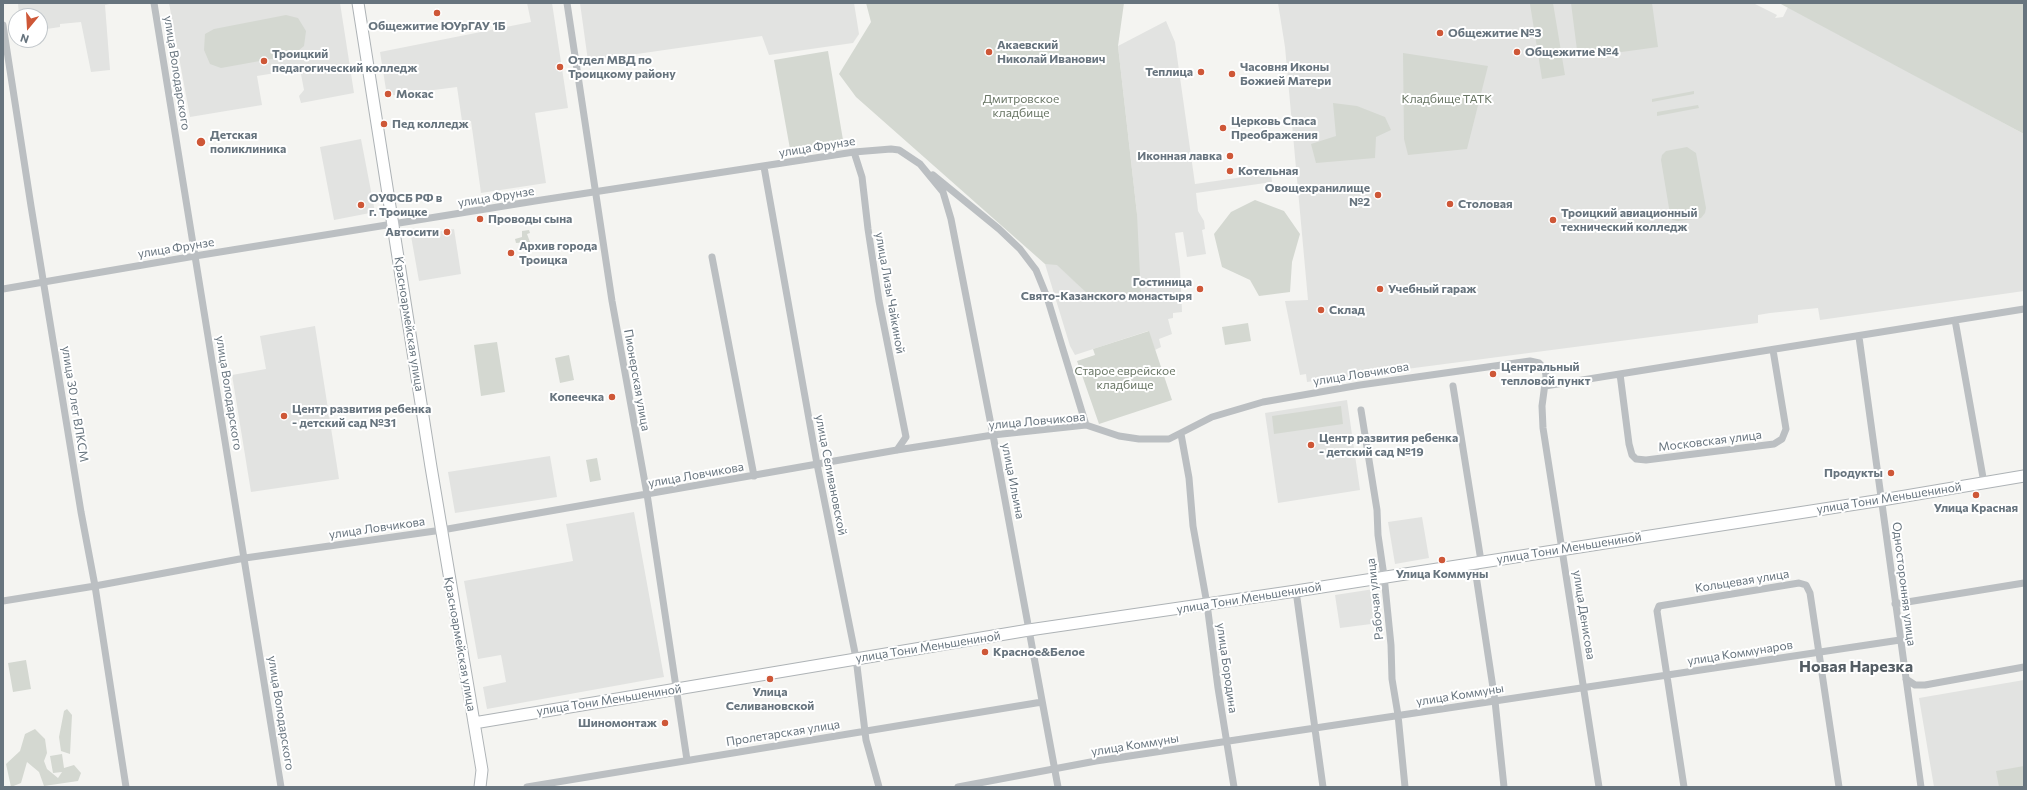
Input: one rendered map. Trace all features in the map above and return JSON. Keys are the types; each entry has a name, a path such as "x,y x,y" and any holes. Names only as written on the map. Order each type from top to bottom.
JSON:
{"street":[{"name":"улица Володарского","path":"154,3 281,787"},
{"name":"Красноармейская улица","path":"358,3 482,770 480,787"},
{"name":"Пионерская улица","path":"568,3 619,345 647,494 687,760"},
{"name":"улица 30 лет ВЛКСМ","path":"3,25 81,512 95,586 126,787"},
{"name":"улица Фрунзе","path":"3,290 195,256 595,192 854,152 891,149 899,150"},
{"name":"улица Ильина","path":"899,150 920,164 999,229 1020,249 1036,270 1047,297 1086,425"},
{"name":"улица Лизы Чайкиной","path":"854,152 862,177 879,301 906,437"},
{"name":"улица Ильина","path":"920,164 943,192 951,219 1030,630 1058,787"},
{"name":"улица Селивановской","path":"764,167 817,464 856,658 868,753 879,787"},
{"name":"улица Ловчикова","path":"712,257 754,476"},
{"path":"1546,386 1859,337 2024,309"},
{"path":"1956,320 1984,483"},
{"name":"Односторонняя улица","path":"1859,337 1921,787"},
{"name":"Московская улица","path":"1620,374 1629,444 1632,455 1636,459 1646,460 1774,444 1782,439 1786,429 1773,350"},
{"name":"улица Ловчикова","path":"3,601 95,586 245,558 442,530 897,450 993,435 1086,425 1119,436 1139,439 1169,439 1212,417 1263,402 1360,385 1530,361"},
{"name":"улица Денисова","path":"1530,361 1539,363 1545,369 1546,386 1542,406 1543,428 1599,787"},
{"path":"1453,386 1478,562 1504,787"},
{"name":"Рабочая улица","path":"1361,410 1373,474 1378,535 1384,576 1392,679 1398,715 1405,787"},
{"name":"улица Бородина","path":"1181,434 1189,478 1193,526 1207,604 1218,688 1234,787"},
{"path":"897,450 906,437 915,447"},
{"name":"улица Тони Меньшениной","path":"474,723 1030,630 1296,591 1384,576 1882,500 2024,476"},
{"name":"Кольцевая улица","path":"1684,787 1657,611 1659,606 1799,583 1806,585 1810,593 1839,787"},
{"path":"1895,604 2024,583"},
{"path":"1296,591 1323,787"},
{"name":"улица Коммунаров","path":"1584,687 1900,640"},
{"path":"1906,679 1915,685 1925,685 2024,667"},
{"name":"улица Коммуны","path":"958,787 1227,741 1316,729 1584,687"},
{"name":"Пролетарская улица","path":"527,787 1042,702"}],"shaded area":[{"path":"18,3 114,3 105,5 110,70 91,72 81,22 60,24 60,27 48,29 48,8 18,8"},
{"name":"Троицкий педагогический колледж","path":"169,3 340,3 354,93 301,103 299,96 304,90 300,69 257,76 262,105 190,117"},
{"path":"527,3 552,3 568,108 535,113 546,183 481,193 471,121 462,121 457,87 387,96 380,52 531,22"},
{"path":"580,3 854,3 859,34 853,43 769,55 762,36 588,61"},
{"name":"Троицкий авиационный технический колледж","path":"1278,3 1753,3 1777,15 1775,18 1783,17 1788,7 2024,134 2024,291 1820,320 1818,308 1770,313 1758,315 1758,323 1307,382 1306,374 1300,375 1285,301 1308,300 1285,47"},
{"path":"1166,21 1175,42 1195,184 1271,173 1272,182 1196,193 1198,211 1204,221 1205,229 1202,230 1206,254 1187,257 1183,232 1175,233 1180,269 1182,312 1173,313 1173,318 1168,319 1172,334 1159,339 1161,347 1155,350 1148,331 1075,355 1070,346 1045,264 1057,264 1096,302 1137,214 1118,46"},
{"path":"361,139 375,212 334,220 320,147"},
{"path":"454,229 461,274 419,281 411,236"},
{"name":"Центр развития ребенка - детский сад №31","path":"315,326 339,479 251,492 232,375 266,369 260,336"},
{"name":"Центр развития ребенка - детский сад №19","path":"1347,400 1360,490 1278,503 1265,413"},
{"path":"550,456 557,497 455,513 448,472"},
{"path":"634,512 664,677 487,709 483,687 506,682 501,655 478,659 464,581 573,561 566,524"},
{"path":"1422,517 1429,558 1395,564 1388,522"},
{"path":"1374,589 1379,623 1340,628 1335,595"},
{"path":"2024,680 2024,787 1934,787 1919,698"}],"green space":[{"name":"Дмитровское кладбище","path":"866,3 1124,3 1118,46 1137,214 1141,296 1096,302 1057,265 1045,264 856,97 839,74 871,22"},
{"path":"1553,3 1565,75 1542,79 1530,4"},
{"path":"1571,3 1652,3 1658,47 1578,58"},
{"path":"1779,3 2024,3 2024,134 1915,76"},
{"path":"286,15 298,18 306,31 304,46 293,55 221,68 210,64 204,50 205,34 214,29"},
{"path":"828,51 843,140 790,149 774,60"},
{"name":"Кладбище ТАТК","path":"1403,53 1488,66 1467,149 1408,155 1404,139"},
{"path":"1694,91 1694,94 1652,102 1652,99"},
{"path":"1333,103 1357,106 1385,117 1391,130 1376,137 1375,158 1316,163 1311,144 1336,136"},
{"path":"1698,105 1699,108 1657,116 1657,112"},
{"path":"1687,147 1696,153 1706,208 1705,213 1701,218 1678,221 1672,220 1670,214 1661,160 1662,155 1666,151"},
{"path":"1255,200 1284,211 1300,234 1292,262 1290,292 1259,296 1250,280 1222,267 1214,234 1231,212"},
{"path":"529,230 530,233 527,234 530,242 516,243 515,239 522,237 522,231"},
{"path":"1248,323 1251,341 1225,345 1222,327"},
{"name":"Старое еврейское кладбище","path":"1149,331 1172,400 1099,424 1077,361 1095,355 1093,349"},
{"path":"497,342 505,392 481,396 474,345"},
{"path":"569,355 574,380 560,383 555,358"},
{"path":"1341,406 1343,424 1274,434 1272,416"},
{"path":"597,458 601,480 590,482 586,460"},
{"path":"26,660 31,689 13,692 8,663"},
{"path":"67,709 72,715 70,754 61,751 59,737 64,711"},
{"path":"35,729 45,739 47,753 44,761 47,769 58,778 62,772 53,773 50,756 62,754 64,768 74,765 81,773 78,781 44,786 39,772 27,762 21,783 11,787 6,764 20,751 25,734"},
{"path":"2024,766 2024,787 1999,787 1996,771"}],"place":[{"name":"Общежитие ЮУрГАУ 1Б","path":"437,13"},
{"name":"Общежитие №3","path":"1440,33"},
{"name":"Акаевский Николай Иванович","path":"989,52"},
{"name":"Общежитие №4","path":"1517,52"},
{"name":"Троицкий педагогический колледж","path":"264,61"},
{"name":"Отдел МВД по Троицкому району","path":"560,67"},
{"name":"Теплица","path":"1201,72"},
{"name":"Часовня Иконы Божией Матери","path":"1232,74"},
{"name":"Мокас","path":"388,94"},
{"name":"Пед колледж","path":"384,124"},
{"name":"Церковь Спаса Преображения","path":"1223,128"},
{"name":"Детская поликлиника","path":"201,142"},
{"name":"Иконная лавка","path":"1230,156"},
{"name":"Котельная","path":"1230,171"},
{"name":"Овощехранилище №2","path":"1378,195"},
{"name":"Столовая","path":"1450,204"},
{"name":"ОУФСБ РФ в г. Троицке","path":"361,205"},
{"name":"Проводы сына","path":"480,219"},
{"name":"Троицкий авиационный технический колледж","path":"1553,220"},
{"name":"Автосити","path":"447,232"},
{"name":"Архив города Троицка","path":"511,253"},
{"name":"Гостиница Свято-Казанского монастыря","path":"1200,289"},
{"name":"Учебный гараж","path":"1380,289"},
{"name":"Склад","path":"1321,310"},
{"name":"Центральный тепловой пункт","path":"1493,374"},
{"name":"Копеечка","path":"612,397"},
{"name":"Центр развития ребенка - детский сад №31","path":"284,416"},
{"name":"Центр развития ребенка - детский сад №19","path":"1311,445"},
{"name":"Продукты","path":"1891,473"},
{"name":"Улица Красная","path":"1976,495"},
{"name":"Улица Коммуны","path":"1442,560"},
{"name":"Красное&Белое","path":"985,652"},
{"name":"Улица Селивановской","path":"770,679"},
{"name":"Шиномонтаж","path":"665,723"}],"district":[{"name":"Новая Нарезка","path":"1856,667"}]}
